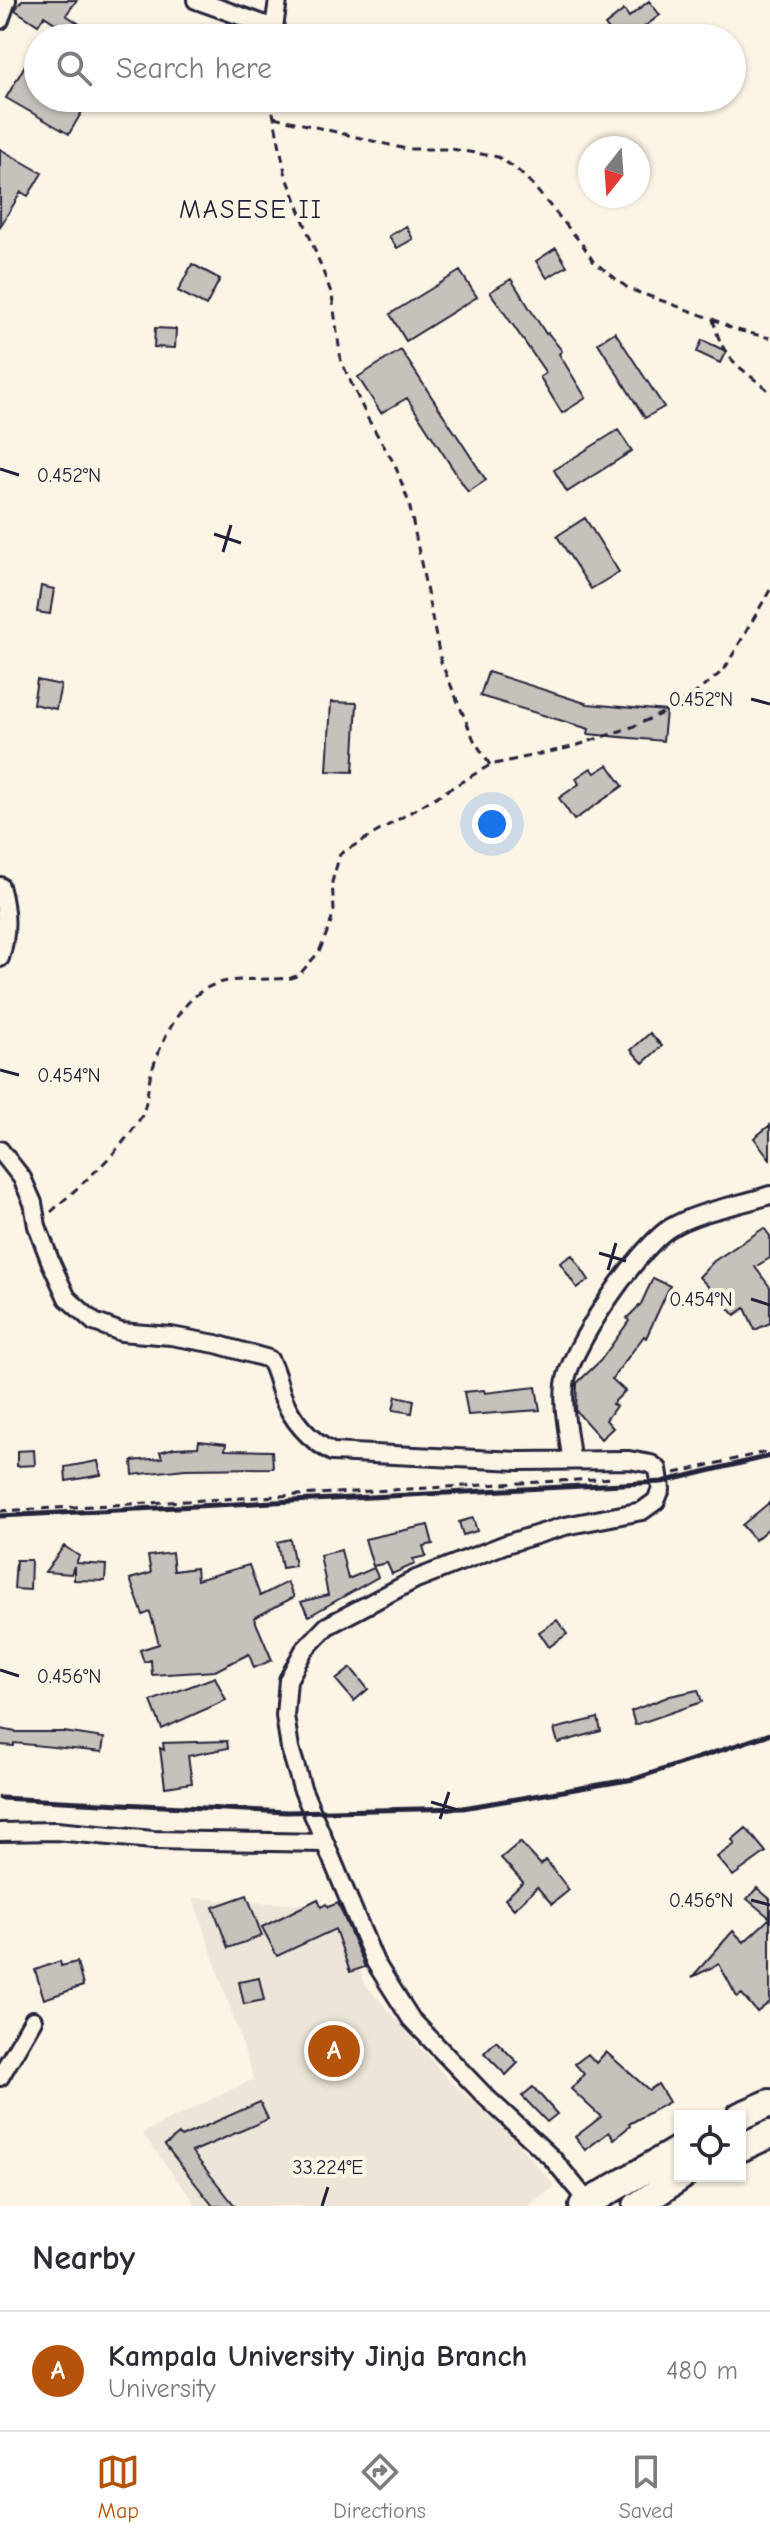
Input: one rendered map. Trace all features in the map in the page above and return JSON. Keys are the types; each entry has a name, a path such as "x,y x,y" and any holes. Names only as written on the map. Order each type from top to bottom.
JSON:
{"highway":[{"path":"746,2113 770,2103"},
{"path":"746,2145 770,2134"},
{"path":"586,2204 674,2153"},
{"path":"637,2206 674,2181"}],"street":[{"path":"0,20 7,0"},
{"path":"196,0 263,24"},
{"path":"275,24 278,0"},
{"path":"0,886 6,907 5,942 0,958"},
{"path":"0,1150 22,1178 33,1203 37,1226 67,1298 94,1322 121,1332 216,1344 269,1359 278,1374 281,1393 294,1419 312,1442 332,1452 518,1461 571,1459 645,1462 655,1466 661,1476 661,1489 656,1501 642,1511 565,1526 506,1544 416,1579 327,1626 304,1650 288,1680 285,1716 290,1748 324,1843 375,1962 411,2019 486,2097 552,2158 586,2204"},
{"path":"571,1459 564,1410 569,1366 581,1341 639,1258 669,1228 720,1208 770,1195"},
{"path":"0,1832 56,1831 153,1840 324,1843"},
{"path":"0,2077 33,2020"}],"path":[{"path":"273,112 285,172 332,295 341,361 368,419 395,465 409,503 441,662 474,740 490,765"},
{"path":"274,117 406,149 452,149 498,157 530,182 593,261 629,289 733,329 770,338"},
{"path":"713,319 721,349 731,361 770,392"},
{"path":"37,1226 111,1154 142,1115 149,1079 160,1047 183,1008 203,989 220,983 299,975 319,952 334,910 332,882 340,854 490,765 572,747 602,737 669,710 692,696 724,670 770,590"},
{"path":"661,1476 770,1451"},
{"path":"0,1511 614,1478"}],"shaded area":[{"path":"193,1898 338,1907 365,1984 449,2080 511,2136 555,2186 528,2206 197,2206 142,2133 254,2079"}],"building":[{"path":"22,0 77,0 66,15 80,24 56,24 44,16 36,24 15,10"},
{"path":"649,1 660,15 648,24 606,24 624,10 629,17"},
{"path":"24,67 24,108 6,98"},
{"path":"30,112 82,112 69,134"},
{"path":"0,149 42,173 28,196 21,192 0,227"},
{"path":"406,226 413,239 397,248 389,236"},
{"path":"556,248 567,266 547,278 536,261"},
{"path":"192,264 220,279 206,306 178,291"},
{"path":"460,271 477,297 406,341 390,314"},
{"path":"511,279 546,334 562,351 559,354 586,398 562,413 540,377 546,373 490,292"},
{"path":"155,328 176,329 175,348 154,347"},
{"path":"615,332 664,407 645,418 598,343"},
{"path":"702,340 726,351 720,363 697,352"},
{"path":"401,350 486,480 468,492 407,398 381,413 358,377"},
{"path":"618,430 632,451 567,492 554,470"},
{"path":"585,518 619,572 591,589 557,536"},
{"path":"41,586 54,589 50,614 37,612"},
{"path":"488,672 588,704 666,711 663,741 588,734 589,729 480,696"},
{"path":"37,680 61,685 56,709 33,704"},
{"path":"331,702 357,703 353,772 327,771"},
{"path":"608,765 623,786 574,820 559,798 579,784 576,778 591,768 595,773"},
{"path":"650,1033 662,1046 643,1063 631,1050"},
{"path":"770,1125 770,1159 754,1138"},
{"path":"764,1228 770,1236 770,1258 755,1267 770,1287 770,1323 755,1330 745,1308 735,1315 699,1277 714,1261"},
{"path":"572,1255 589,1280 577,1288 560,1263"},
{"path":"653,1278 670,1286 646,1338 644,1336 612,1379 625,1391 612,1404 616,1406 606,1420 613,1428 601,1439 576,1411 577,1383 600,1361 629,1321 627,1318 641,1304"},
{"path":"536,1387 540,1410 468,1415 464,1392 484,1390 485,1393"},
{"path":"396,1396 414,1400 412,1413 393,1410"},
{"path":"199,1441 226,1444 225,1450 272,1451 273,1468 185,1469 133,1475 132,1461 162,1458 160,1452 198,1447"},
{"path":"34,1450 35,1465 17,1466 17,1451"},
{"path":"98,1461 101,1475 66,1481 65,1467"},
{"path":"770,1502 770,1527 755,1540 742,1525"},
{"path":"473,1518 477,1531 463,1535 459,1522"},
{"path":"428,1525 433,1544 423,1546 426,1556 413,1559 415,1564 392,1574 387,1563 373,1566 365,1539"},
{"path":"290,1539 295,1566 282,1568 277,1542"},
{"path":"64,1546 79,1556 76,1563 106,1565 105,1581 74,1580 74,1566 71,1574 45,1572"},
{"path":"341,1550 348,1579 374,1568 378,1577 309,1616 301,1602 328,1595 320,1555"},
{"path":"172,1553 174,1571 196,1568 197,1580 249,1565 260,1596 287,1582 294,1597 254,1618 272,1660 254,1668 249,1654 215,1671 152,1675 151,1660 144,1662 140,1650 159,1644 150,1612 143,1615 130,1579 151,1573 148,1556"},
{"path":"16,1560 31,1560 30,1590 14,1589"},
{"path":"557,1620 567,1634 549,1647 539,1632"},
{"path":"351,1668 368,1689 354,1701 336,1680"},
{"path":"215,1677 226,1700 162,1729 151,1701"},
{"path":"698,1690 702,1702 635,1725 631,1711 670,1696"},
{"path":"598,1718 601,1731 558,1743 554,1729"},
{"path":"0,1729 64,1732 104,1738 102,1752 14,1743 14,1746 0,1745"},
{"path":"227,1741 228,1748 188,1756 192,1783 165,1787 160,1748 164,1750 163,1743"},
{"path":"746,1828 766,1852 733,1876 717,1857 735,1844 732,1840"},
{"path":"520,1842 541,1865 546,1860 569,1890 552,1904 537,1887 514,1909 505,1899 523,1882 501,1858"},
{"path":"757,1888 770,1899 770,1918 747,1899"},
{"path":"247,1895 262,1936 228,1948 213,1907"},
{"path":"318,1899 321,1907 338,1903 365,1967 350,1972 335,1929 277,1956 262,1927"},
{"path":"770,1918 770,2002 757,2012 742,1994 737,1997 719,1964 692,1977 733,1931 744,1942"},
{"path":"60,1961 61,1966 77,1962 83,1986 44,1999 35,1970"},
{"path":"259,1978 264,2000 244,2004 239,1982"},
{"path":"496,2041 518,2063 506,2075 484,2053"},
{"path":"606,2052 649,2090 658,2084 669,2102 629,2124 614,2139 609,2132 585,2150 575,2137 601,2117 571,2089 584,2074 575,2064 588,2054 596,2063"},
{"path":"533,2087 557,2114 547,2122 522,2096"},
{"path":"260,2102 268,2119 192,2152 235,2206 213,2206 165,2145 179,2134 181,2137"}],"railway":[{"path":"0,1516 662,1482 770,1456"},
{"path":"0,1798 287,1812 463,1808 634,1779 770,1734"}],"place":[{"name":"Kampala University Jinja Branch","path":"334,2051"}],"district":[{"name":"MASESE II","path":"251,209"}]}
